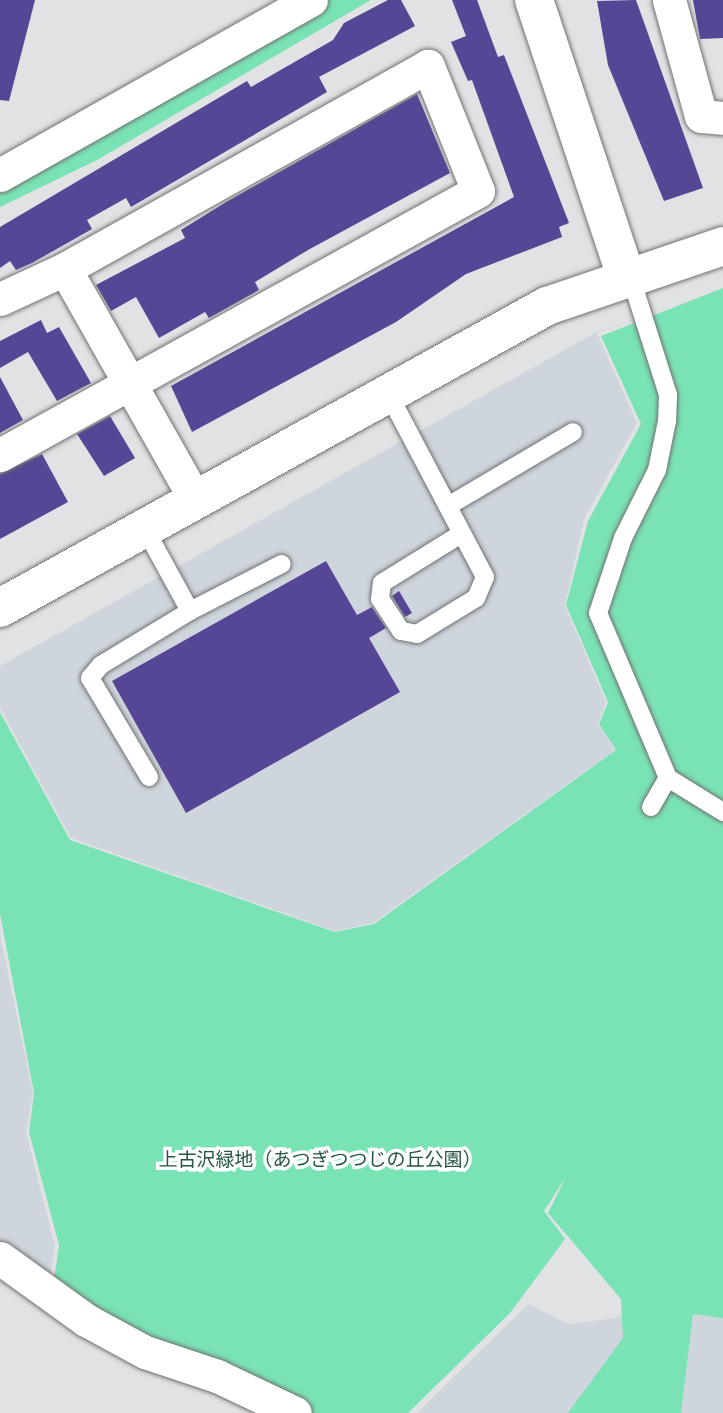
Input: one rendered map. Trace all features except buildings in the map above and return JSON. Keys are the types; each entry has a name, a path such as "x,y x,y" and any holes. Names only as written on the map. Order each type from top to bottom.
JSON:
{"street":[{"path":"0,175 311,0"},
{"path":"534,0 628,276"},
{"path":"669,0 701,116 723,118"},
{"path":"0,299 65,270 428,66 478,191 0,455"},
{"path":"0,608 547,306 628,276 723,246"},
{"path":"65,270 195,499"},
{"path":"0,1258 86,1320 145,1352 217,1376 295,1413"}],"lane":[{"path":"628,276 668,395 667,421 657,470 623,538 598,613 667,778 723,811"},
{"path":"388,393 485,577 482,592 417,634 401,631 380,599 382,583 461,534"},
{"path":"448,506 573,432"},
{"path":"144,527 190,611"},
{"path":"149,777 90,678 101,665 190,611 282,564"},
{"path":"651,807 667,778"}],"shaded area":[{"path":"723,287 597,333 637,423 584,519 565,606 606,702 598,724 615,750 373,923 335,931 71,838 0,708 0,666 595,333"},
{"path":"0,934 33,1093 26,1132 55,1246 49,1280 0,1245"},
{"path":"723,1280 723,1413 417,1413 528,1304 568,1324 616,1318 640,1301"}],"green space":[{"path":"322,0 371,0 97,160 0,207 0,162"},
{"name":"上古沢緑地（あつぎつつじの丘公園）","path":"723,288 723,1318 693,1314 681,1413 568,1413 623,1338 621,1299 548,1213 566,1177 544,1211 565,1239 510,1313 408,1413 310,1413 150,1343 54,1280 59,1245 29,1132 34,1093 0,914 0,712 70,840 335,932 374,924 616,750 599,724 608,702 566,605 588,521 641,424 601,336"}]}
